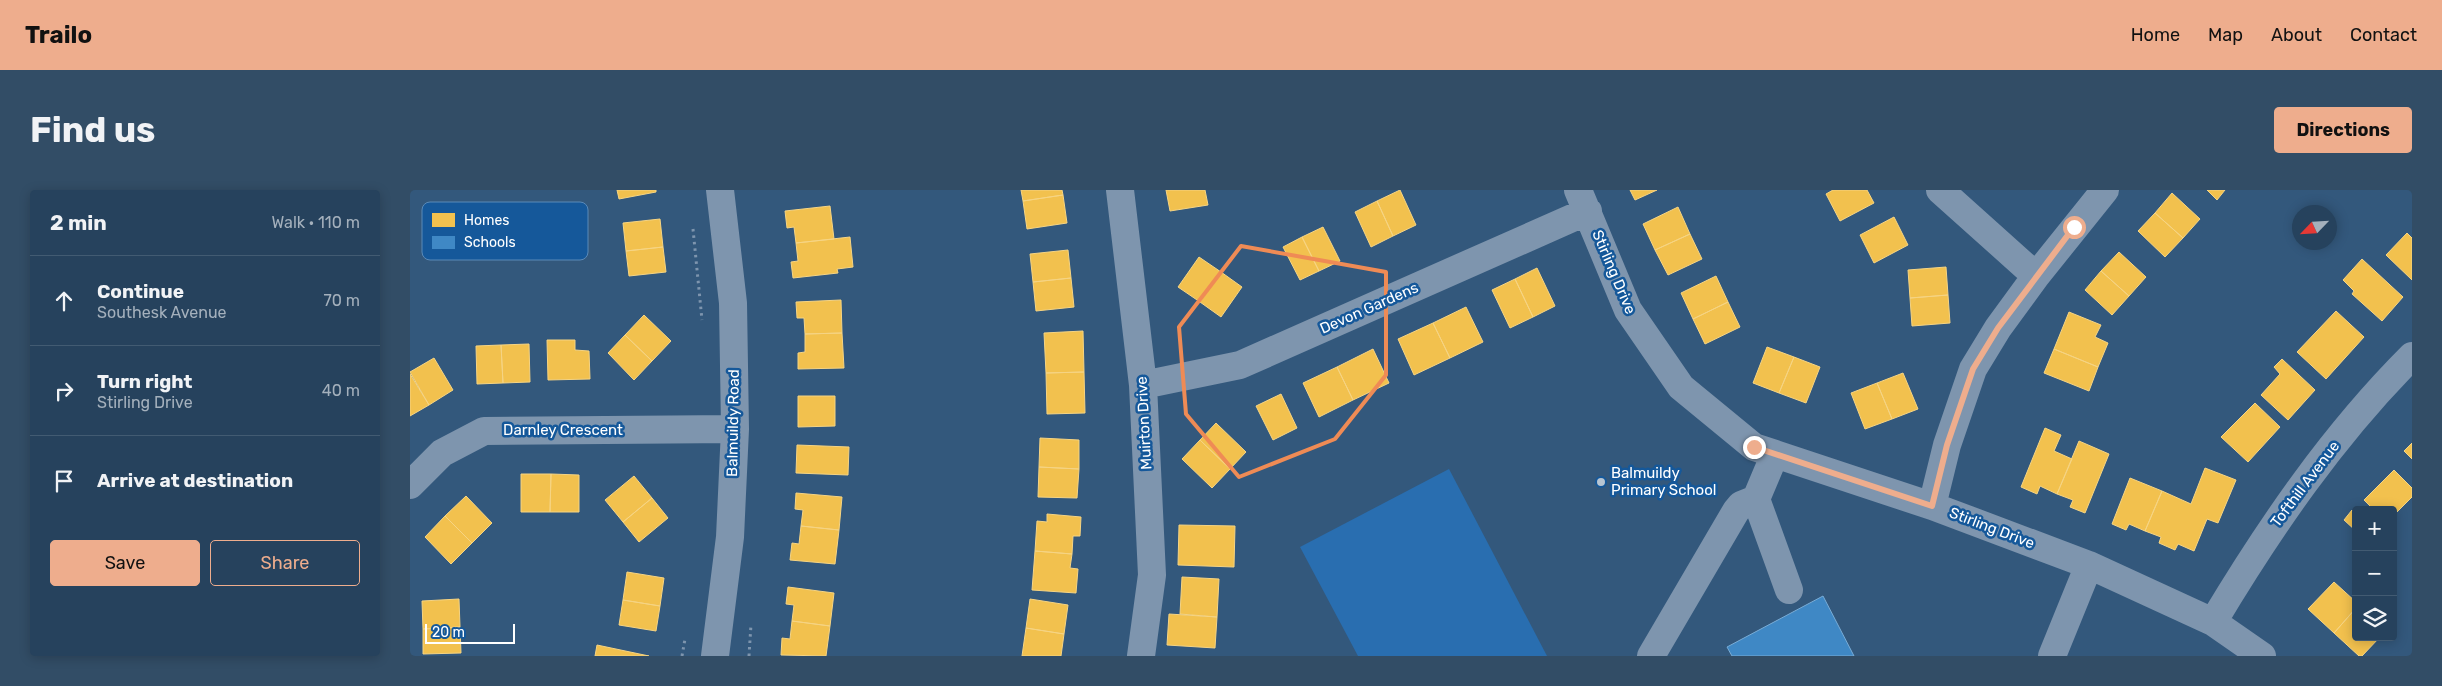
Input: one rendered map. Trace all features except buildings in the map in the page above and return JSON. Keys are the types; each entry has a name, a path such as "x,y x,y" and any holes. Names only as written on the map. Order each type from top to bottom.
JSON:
{"street":[{"name":"Balmuildy Road","path":"715,656 730,537 735,429 733,303 720,190"},
{"name":"Muirton Drive","path":"1120,190 1143,385 1152,576 1141,656"},
{"path":"1940,190 2036,276"},
{"path":"1932,506 1947,445 1973,369 1998,328 2036,276 2105,190"},
{"name":"Devon Gardens","path":"1143,385 1240,365 1583,200"},
{"name":"Stirling Drive","path":"1583,200 1628,310 1681,386 1754,447 1932,506 2089,565 2213,622 2262,656"},
{"name":"Tofthill Avenue","path":"2213,622 2255,553 2310,476 2380,388 2412,356"},
{"name":"Darnley Crescent","path":"410,485 442,453 484,431 735,429"},
{"path":"1775,454 1756,499 1790,590"},
{"path":"1652,656 1736,511 1741,505 1756,499"},
{"path":"2052,656 2089,565"}],"highlighted area":[{"path":"1241,246 1386,272 1386,375 1335,439 1239,477 1186,414 1179,327"}],"shaded area":[{"path":"1449,469 1547,656 1358,656 1300,547"}],"place":[{"name":"Balmuildy Primary School","path":"1601,482"}],"route":[{"path":"1754,447 1932,506 1947,445 1973,369 1998,328 2074,227"}]}
